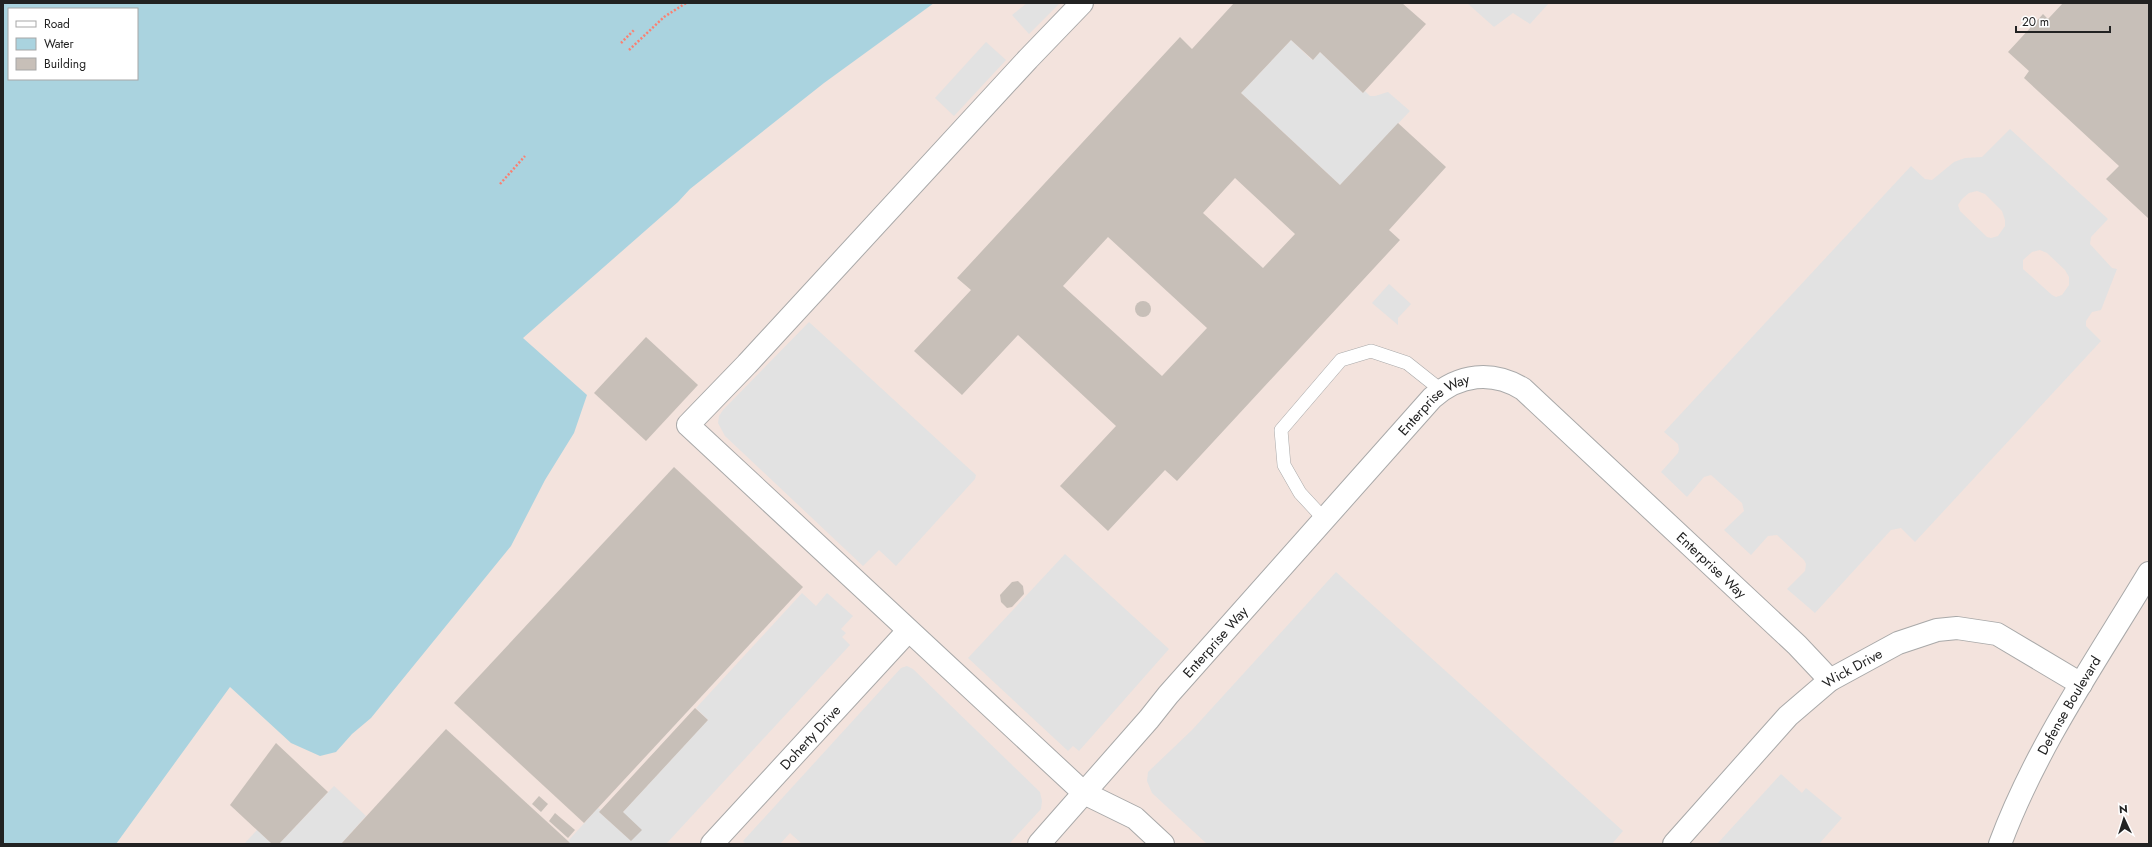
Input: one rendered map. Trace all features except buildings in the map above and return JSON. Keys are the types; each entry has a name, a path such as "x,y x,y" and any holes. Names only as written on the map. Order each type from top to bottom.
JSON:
{"street":[{"path":"1082,3 1028,59 747,364 688,425 810,537 908,632 1084,793 1135,818 1164,844"},
{"name":"Enterprise Way","path":"1039,844 1149,719 1168,695 1441,390 1462,379 1485,376 1495,377 1523,389 1797,645 1830,680"},
{"name":"Defense Boulevard","path":"2000,844 2027,780 2082,684 2149,573"},
{"name":"Wick Drive","path":"1674,844 1788,716 1830,680 1898,643 1937,630 1957,628 1998,634 2082,684"},
{"name":"Doherty Drive","path":"712,844 908,632"}],"lane":[{"path":"1325,520 1300,493 1284,465 1281,430 1340,360 1371,351 1407,363 1441,390"}],"path":[{"path":"629,50 664,17 686,3"},
{"path":"621,43 635,29"},
{"path":"500,184 525,156"}],"shaded area":[{"path":"441,3 2149,3 2149,844 3,844 3,546"},
{"path":"1027,3 1060,3 1029,34 1012,15"},
{"path":"1467,3 1549,3 1530,24 1513,13 1494,27"},
{"path":"1291,40 1312,60 1320,52 1363,93 1365,91 1370,96 1375,96 1388,92 1410,111 1340,185 1241,93"},
{"path":"986,42 1006,60 954,116 935,98"},
{"path":"2010,129 2108,219 2091,237 2090,244 2112,268 2117,269 2101,310 2092,312 2086,321 2086,326 2101,341 1915,542 1901,528 1891,530 1815,613 1787,589 1805,571 1806,564 1804,560 1777,535 1768,536 1751,555 1724,530 1744,511 1742,503 1711,475 1704,477 1687,497 1661,472 1678,453 1679,449 1678,444 1664,432 1911,166 1925,179 1932,180 1954,162 1965,158 1982,157","holes":["1977,191 1985,194 2002,211 2005,226 1998,236 1991,238 1987,237 1960,211 1958,205 1962,199 1969,193","2040,250 2047,253 2065,270 2069,277 2069,285 2062,295 2056,297 2052,295 2023,269 2023,260 2032,252"]},
{"path":"1389,284 1411,304 1398,318 1398,325 1372,303"},
{"path":"809,322 976,475 975,479 896,566 879,550 863,566 725,436 718,423 719,416 723,410"},
{"path":"1065,554 1169,649 1079,751 1073,746 1068,751 968,658"},
{"path":"1336,572 1623,831 1612,844 1207,844 1152,793 1147,781 1148,772 1192,730"},
{"path":"802,593 816,606 827,593 853,616 841,629 846,633 842,637 850,645 666,844 571,844 568,841 598,808 601,810 599,812 631,841 623,812 708,720 696,708"},
{"path":"907,666 913,669 1040,792 1042,801 1041,809 1009,844 802,844 790,833 780,844 746,844 743,841 901,668"},
{"path":"1781,774 1802,793 1806,788 1842,818 1819,844 1717,844"},
{"path":"334,786 366,816 341,844 279,844"},
{"path":"257,830 272,844 244,844"}],"water":[{"path":"3,3 934,3 824,83 690,189 678,202 523,338 587,395 574,433 545,480 511,546 371,718 352,734 336,752 320,756 291,743 230,687 116,844 3,844"}]}
